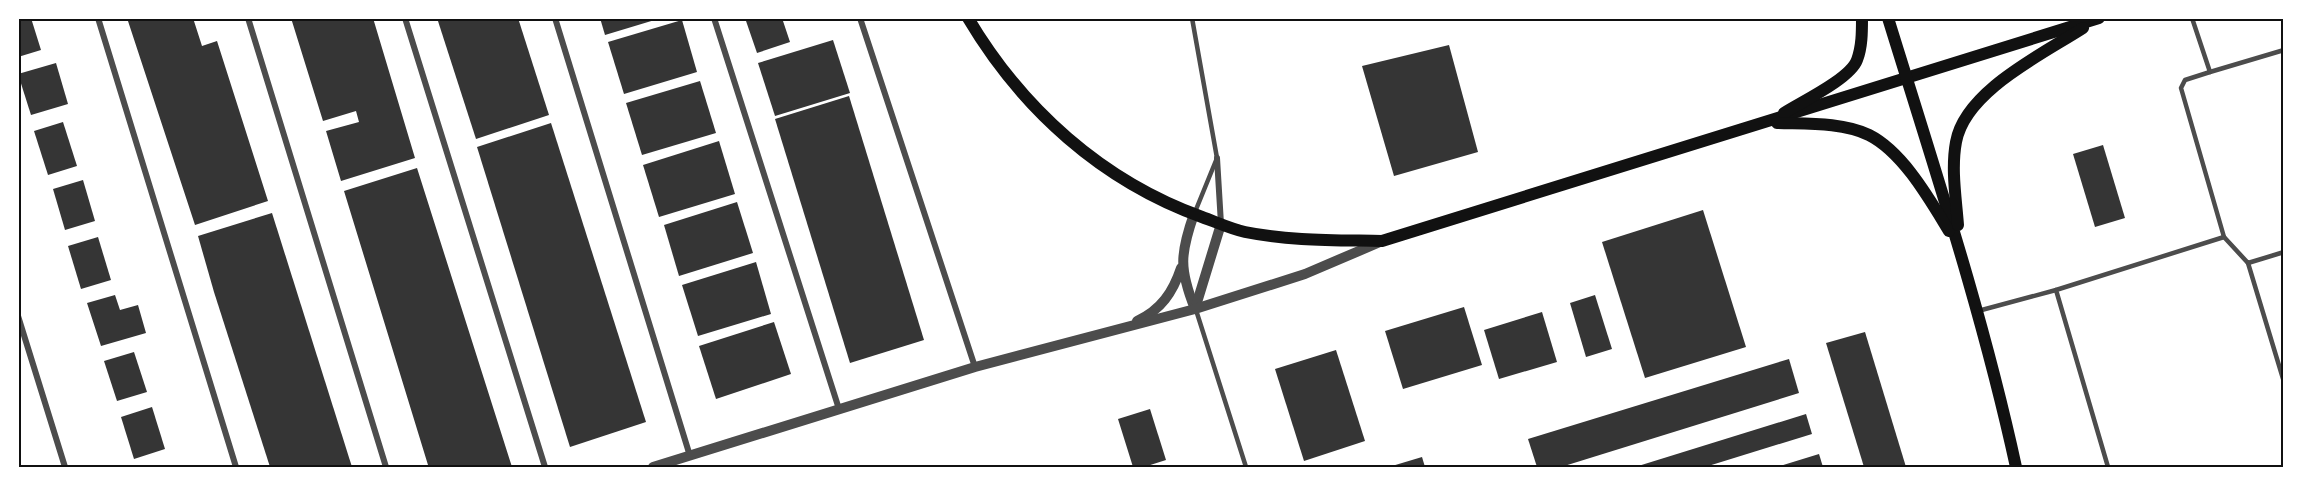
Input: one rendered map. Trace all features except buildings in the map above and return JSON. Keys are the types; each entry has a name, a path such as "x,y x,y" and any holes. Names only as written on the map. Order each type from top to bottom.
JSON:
{"main road":[{"path":"968,18 983,45 1016,88 1047,120 1084,153 1131,184 1172,206 1243,231 1292,239 1382,241 1767,123 2097,18"},
{"path":"1767,123 1839,79 1856,63 1862,18"},
{"path":"1888,18 1961,250 1998,384 2016,467"},
{"path":"1961,250 1954,180 1956,141 1970,112 1980,99 2004,80 2097,18"},
{"path":"1767,123 1826,125 1869,135 1893,154 1926,192 1961,250"}],"street":[{"path":"98,18 236,467"},
{"path":"248,18 386,467"},
{"path":"405,18 545,467"},
{"path":"555,18 690,456"},
{"path":"714,18 839,409"},
{"path":"860,18 975,367"},
{"path":"1195,309 1221,224 1218,158"},
{"path":"1121,329 1158,308 1171,293 1181,268 1183,247 1194,214"},
{"path":"653,467 975,367 1195,309 1305,274 1382,241"},
{"path":"1181,268 1195,309"},
{"path":"18,316 65,467"}],"lane":[{"path":"1191,18 1218,158 1194,214"},
{"path":"2192,18 2210,72"},
{"path":"2284,50 2185,80 2181,88 2224,237 2248,263 2284,381"},
{"path":"1977,311 2056,290 2224,237"},
{"path":"2248,263 2284,252"},
{"path":"2056,290 2108,467"},
{"path":"1195,309 1246,467"}]}
